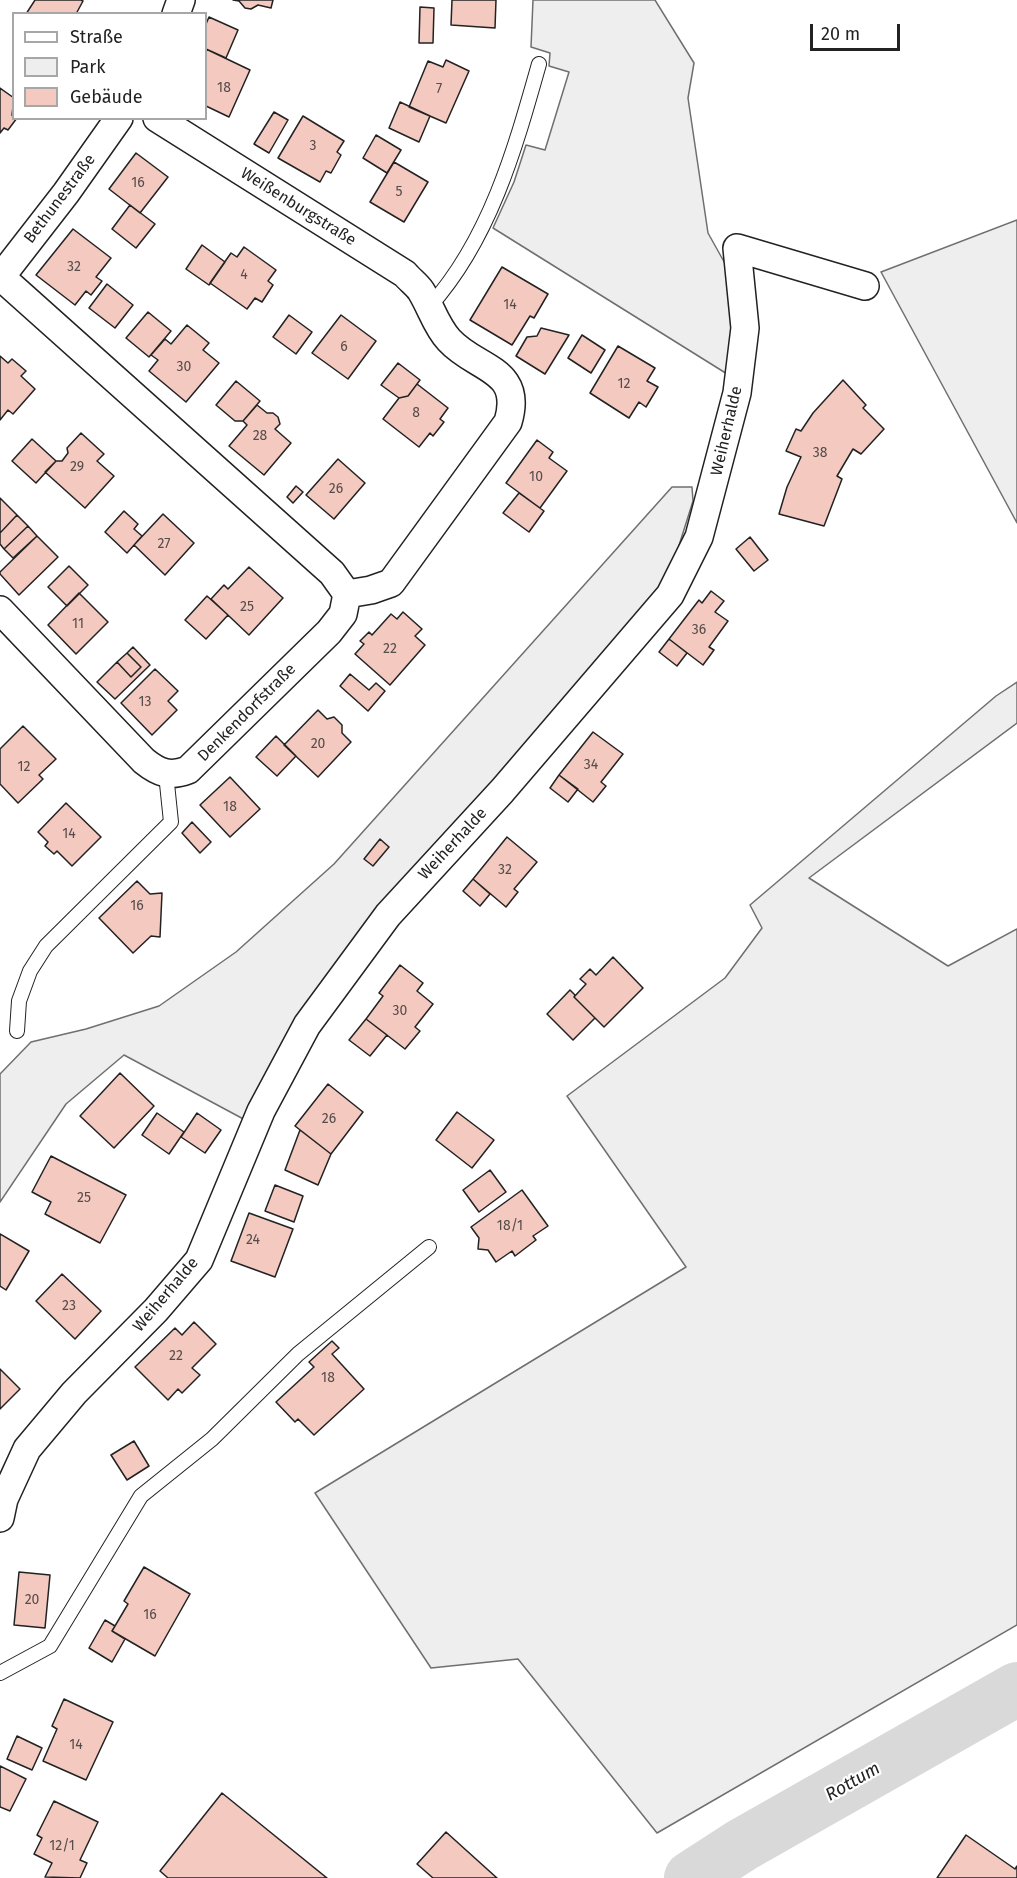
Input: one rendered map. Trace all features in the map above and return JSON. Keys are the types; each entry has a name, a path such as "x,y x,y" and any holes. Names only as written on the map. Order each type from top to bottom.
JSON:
{"street":[{"name":"Bethunestraße","path":"1,278 66,193 118,120"},
{"name":"Weißenburgstraße","path":"160,120 405,274 420,290 450,341 501,378 509,389 512,400 508,422 391,583 371,590 347,594"},
{"name":"Weiherhalde","path":"0,1518 4,1499 27,1449 74,1393 156,1310 199,1260 261,1111 313,1016 388,915 502,791 670,595 699,537 737,393 745,328 738,248 865,286"},
{"path":"1,278 333,573 347,594"},
{"name":"Denkendorfstraße","path":"166,774 177,774 188,770 329,632 343,614 347,594"},
{"path":"0,610 144,761 166,774"}],"lane":[{"path":"430,306 449,285 499,192 539,64"},
{"path":"17,1031 19,1001 30,971 46,946 171,822 166,774"},
{"path":"0,1673 50,1646 141,1496 212,1438 298,1354 429,1247"}],"green space":[{"path":"533,0 655,0 694,63 688,98 708,233 727,267 735,323 732,377 493,228 514,182 526,145 545,150 569,72 549,66 550,53 531,47"},
{"path":"1017,220 1017,523 881,272"},
{"path":"672,487 692,487 693,501 671,571 640,615 523,754 249,1122 124,1055 66,1104 0,1202 0,1074 31,1042 86,1029 159,1006 236,952 334,864"},
{"path":"1017,682 1017,723 809,878 948,966 1017,929 1017,1625 657,1833 518,1659 431,1668 315,1493 686,1267 567,1096 725,978 762,928 750,905 996,696"}],"building":[{"path":"35,0 83,1 77,12 27,12"},
{"path":"233,0 273,0 271,8 258,5 251,9"},
{"path":"452,0 496,0 495,28 451,25"},
{"path":"420,7 434,8 433,43 419,43"},
{"path":"209,17 238,30 226,58 207,49"},
{"path":"207,49 250,70 229,117 207,106"},
{"path":"446,60 469,71 446,123 409,107 428,61 443,67"},
{"path":"0,88 12,97 12,120 16,120 8,130 4,128 0,133"},
{"path":"400,102 430,116 419,142 389,128"},
{"path":"274,112 288,120 269,153 254,144"},
{"path":"303,116 344,141 337,152 341,155 331,173 326,171 320,182 278,158"},
{"path":"376,135 401,150 387,173 363,158"},
{"path":"136,153 168,177 140,213 109,189"},
{"path":"394,162 428,182 404,222 370,202"},
{"path":"130,205 155,224 136,248 112,229"},
{"path":"73,229 111,258 96,277 102,281 91,295 86,291 75,305 36,275"},
{"path":"202,245 225,262 209,285 186,269"},
{"path":"244,247 276,270 268,281 273,285 262,302 255,298 247,309 210,283 231,253 237,257"},
{"path":"502,267 548,294 534,318 530,316 512,345 470,320"},
{"path":"107,284 133,305 115,328 89,308"},
{"path":"148,312 171,331 149,357 126,338"},
{"path":"289,315 312,332 296,354 273,337"},
{"path":"341,315 376,341 348,379 312,353"},
{"path":"187,325 209,343 203,350 219,363 186,402 149,371 158,360 151,355 165,339 171,344"},
{"path":"541,328 569,335 545,374 516,356 527,337 537,336"},
{"path":"582,335 605,350 591,373 568,358"},
{"path":"618,346 655,368 647,381 658,387 646,407 639,402 629,418 590,393"},
{"path":"0,356 8,363 12,359 26,371 21,376 35,389 13,414 8,410 0,420"},
{"path":"398,363 420,380 408,396 399,398 381,385"},
{"path":"843,380 866,405 863,408 884,429 861,454 853,449 837,476 842,479 824,526 779,514 787,487 801,457 786,451 796,429 801,431 813,413"},
{"path":"236,381 260,401 243,421 235,421 216,405"},
{"path":"417,384 448,408 440,419 444,422 433,436 430,433 419,447 383,419 399,398 408,396"},
{"path":"257,405 267,413 273,413 278,417 280,424 275,429 291,443 264,475 229,446 247,425 243,421"},
{"path":"81,433 104,454 97,461 114,476 85,508 45,472 56,461 62,461 68,453 67,448"},
{"path":"32,439 56,461 36,483 12,461"},
{"path":"537,440 553,452 549,458 567,471 540,508 506,483"},
{"path":"338,459 365,483 334,519 306,495"},
{"path":"296,486 303,492 293,503 287,497"},
{"path":"519,493 544,511 529,532 503,513"},
{"path":"0,498 17,515 0,533"},
{"path":"124,511 138,524 134,529 142,536 127,553 105,532"},
{"path":"163,514 194,543 165,575 134,545"},
{"path":"17,515 28,526 4,549 0,544 0,533"},
{"path":"28,526 37,536 13,558 4,549"},
{"path":"37,536 58,557 19,595 0,572"},
{"path":"750,537 768,560 754,571 736,549"},
{"path":"69,566 88,585 67,606 48,587"},
{"path":"249,567 283,598 249,635 211,599 224,585 228,589"},
{"path":"711,591 724,601 715,612 728,621 709,647 714,650 703,665 669,639 699,600 702,603"},
{"path":"79,593 108,622 76,654 48,625"},
{"path":"207,596 228,615 206,639 185,620"},
{"path":"403,612 422,629 415,636 425,645 390,685 355,654 364,644 360,641 369,632 372,635 391,614 397,619"},
{"path":"669,639 687,653 677,666 659,652"},
{"path":"133,647 150,665 115,699 97,682 117,662 131,677 141,667 127,653"},
{"path":"127,653 141,667 131,677 117,662"},
{"path":"155,669 178,691 168,701 177,710 152,735 121,703"},
{"path":"350,674 369,690 376,683 385,691 368,711 340,686"},
{"path":"318,710 327,719 334,717 342,725 342,733 351,742 318,777 284,745"},
{"path":"23,726 56,759 39,775 43,779 18,803 0,784 0,749"},
{"path":"593,732 623,754 601,782 606,786 593,802 559,775"},
{"path":"276,736 296,756 277,776 256,757"},
{"path":"559,775 578,789 568,802 550,788"},
{"path":"230,777 260,809 230,837 200,805"},
{"path":"66,803 101,837 72,866 57,851 54,854 45,846 48,842 38,832"},
{"path":"192,822 211,842 200,853 182,833"},
{"path":"507,837 537,862 514,889 518,892 506,907 473,879"},
{"path":"380,839 389,847 373,866 364,859"},
{"path":"473,879 490,894 480,906 463,891"},
{"path":"137,881 150,894 162,893 160,937 151,936 133,953 99,918"},
{"path":"613,957 643,988 604,1027 574,997 586,984 580,979 590,969 596,975"},
{"path":"400,965 423,983 417,991 433,1004 415,1027 420,1031 405,1049 366,1019 383,996 379,993"},
{"path":"570,990 595,1018 573,1040 547,1014"},
{"path":"366,1019 387,1035 370,1056 349,1040"},
{"path":"120,1073 154,1106 114,1148 80,1116"},
{"path":"328,1084 363,1112 331,1154 295,1126"},
{"path":"457,1112 494,1140 472,1168 436,1140"},
{"path":"157,1113 184,1132 169,1154 142,1135"},
{"path":"197,1113 221,1130 205,1153 181,1137"},
{"path":"300,1130 331,1154 318,1185 285,1170"},
{"path":"51,1156 126,1195 100,1243 45,1214 51,1202 32,1192"},
{"path":"490,1170 506,1192 479,1212 463,1190"},
{"path":"275,1185 303,1196 294,1222 265,1211"},
{"path":"522,1190 548,1226 533,1236 536,1240 515,1256 512,1251 496,1262 488,1250 478,1249 479,1238 471,1227"},
{"path":"249,1213 293,1229 275,1277 231,1261"},
{"path":"0,1234 29,1251 6,1290 0,1286"},
{"path":"62,1274 101,1311 75,1339 36,1301"},
{"path":"194,1322 216,1344 192,1368 200,1375 182,1393 178,1389 168,1400 135,1367 175,1328 182,1335"},
{"path":"332,1341 339,1348 332,1354 364,1389 314,1435 298,1419 295,1422 276,1402 314,1367 309,1362"},
{"path":"0,1369 20,1389 0,1409"},
{"path":"134,1441 149,1466 127,1480 111,1455"},
{"path":"144,1567 190,1594 155,1656 112,1631 128,1604 124,1601"},
{"path":"19,1572 50,1575 45,1628 14,1625"},
{"path":"105,1620 115,1626 112,1631 125,1639 112,1662 89,1648"},
{"path":"64,1699 113,1722 86,1780 43,1761 57,1729 52,1726"},
{"path":"17,1736 42,1748 32,1770 7,1759"},
{"path":"0,1766 26,1779 10,1811 0,1807"},
{"path":"222,1793 327,1878 168,1878 160,1871"},
{"path":"54,1801 98,1822 80,1860 87,1863 80,1878 45,1877 52,1863 34,1854 42,1838 37,1835"},
{"path":"446,1832 497,1878 433,1878 417,1864"},
{"path":"966,1835 1015,1869 1017,1866 1017,1878 937,1878"}],"waterway":[{"name":"Rottum","path":"691,1878 742,1845 1017,1689"}]}
